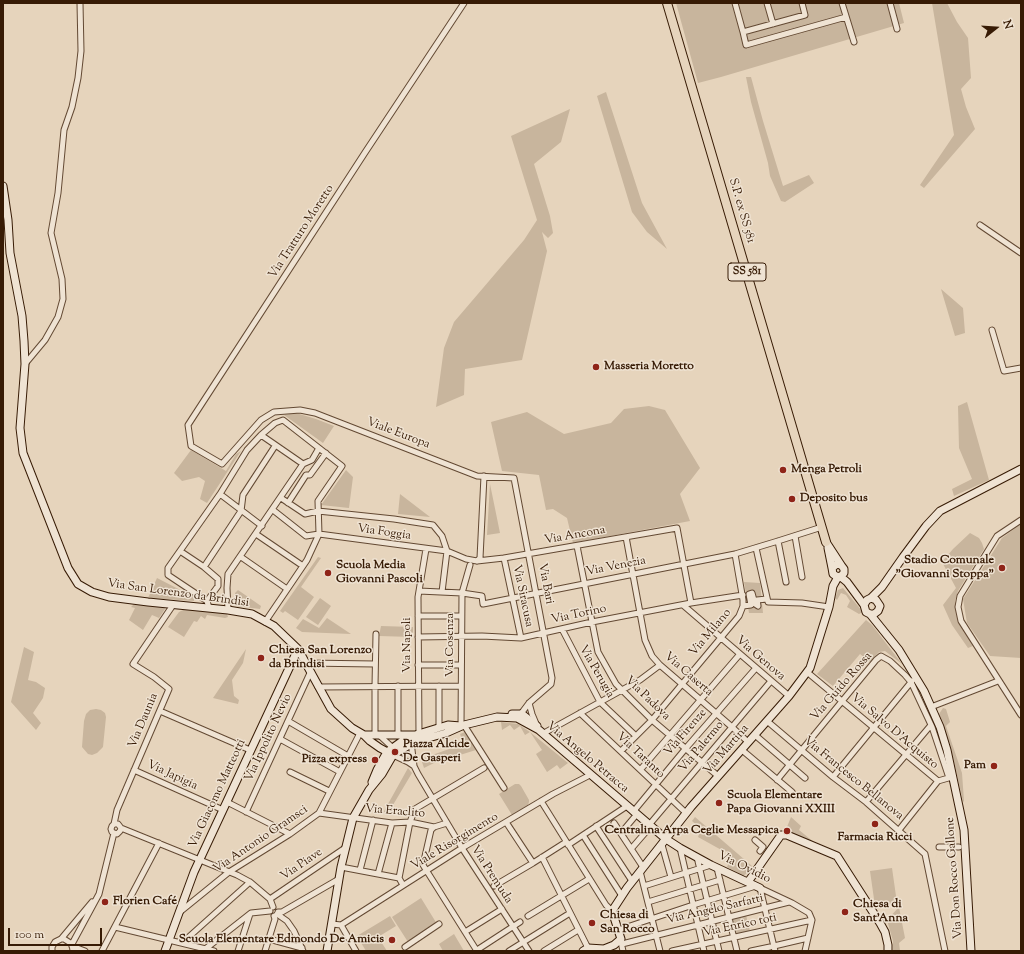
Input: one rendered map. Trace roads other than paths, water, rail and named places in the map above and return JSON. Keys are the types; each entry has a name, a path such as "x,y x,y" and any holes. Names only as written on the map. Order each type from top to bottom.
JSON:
{"main road":[{"name":"S.P. ex SS 581","path":"668,3 826,542"}],"street":[{"path":"25,364 45,340 58,317 63,299 62,279 51,233 58,193 64,130 72,107 78,78 80,51 80,3"},
{"name":"Via Tratturo Moretto","path":"239,445 222,464 191,446 188,425 464,3"},
{"path":"735,3 746,45 846,17"},
{"path":"767,3 774,24"},
{"path":"743,32 805,15 802,3"},
{"path":"842,3 854,42"},
{"path":"890,3 897,29"},
{"name":"Via San Lorenzo da Brindisi","path":"3,186 8,220 10,253 22,316 25,364 20,428 23,453 68,568 78,584 92,592 109,597 173,604 208,604 228,610 252,614 274,626 298,648 310,673 331,709 352,728 370,741 391,752"},
{"path":"980,225 1021,253"},
{"path":"992,330 1004,371 1021,368"},
{"name":"Viale Europa","path":"239,445 261,420 274,412 300,410 315,412 477,476 514,478"},
{"path":"180,551 218,580 218,586 208,604 168,575 168,568 220,494 247,450 260,435 275,423 282,420 342,466 318,501 319,534 307,560 265,622"},
{"path":"260,435 303,464"},
{"path":"239,445 247,450"},
{"path":"204,568 241,511 243,494 276,446"},
{"path":"228,610 228,574 303,464 312,460 319,448"},
{"path":"288,503 306,475 310,475 326,453"},
{"path":"864,605 882,588 926,526 940,511 1021,470"},
{"path":"466,559 470,565 480,558 484,476"},
{"name":"Via Bari","path":"514,478 545,632 552,678 551,684 528,705"},
{"path":"220,494 262,526"},
{"path":"281,498 305,514 318,511 394,519 433,525 442,536 447,552 442,592"},
{"name":"Via Foggia","path":"273,510 306,536 319,534 447,552 466,559 477,561"},
{"path":"1021,520 997,536 960,596 958,607 961,621 1021,715"},
{"name":"Via Venezia","path":"419,591 462,593 482,596 483,604 735,554 822,527"},
{"name":"Via Ancona","path":"477,561 529,554 676,528 683,564"},
{"path":"256,534 303,566"},
{"path":"794,536 802,577"},
{"name":"Via Caserta","path":"626,537 640,613 646,640 652,656 660,665 732,726 748,742"},
{"path":"778,541 786,582"},
{"path":"826,542 836,574 847,582 864,605 866,612 874,614 879,608 882,588"},
{"path":"826,542 860,592 870,599 878,602 883,630"},
{"name":"Via Padova","path":"577,546 598,652 616,684 652,720 671,734 718,776"},
{"path":"756,548 768,602 802,603 829,608"},
{"name":"Via Napoli","path":"415,738 419,686 419,591 426,549"},
{"name":"Via Milano","path":"621,751 652,720 739,616 743,606 743,595 735,554"},
{"path":"240,557 287,589"},
{"name":"Via Siracusa","path":"504,558 514,599 521,638"},
{"path":"683,564 691,603"},
{"name":"Via Cosenza","path":"463,725 461,637 462,593 470,565"},
{"path":"836,574 835,565 843,568"},
{"name":"Via Martina","path":"612,911 632,881 686,813 789,696 810,668 829,608 836,574 843,575 843,568"},
{"path":"743,606 751,605 749,594 752,593 755,604 758,606 757,600 767,599"},
{"name":"Via Torino","path":"418,637 521,638 592,622 691,603 743,595"},
{"name":"Via Daunia","path":"114,824 117,810 169,689 154,677 133,664 173,604"},
{"name":"Via Genova","path":"683,605 789,696"},
{"name":"Via Don Rocco Gallone","path":"870,614 899,650 913,680 924,691 947,750 951,777 964,830 971,951"},
{"path":"418,616 461,616"},
{"name":"Via Perugia","path":"562,629 600,702 636,736"},
{"path":"376,634 375,686 377,735 391,752 414,766"},
{"name":"Via Giacomo Matteotti","path":"165,951 200,860 298,648"},
{"path":"640,769 740,654"},
{"name":"Via Guido Rossa","path":"777,780 876,660 882,656 913,680"},
{"path":"305,663 375,664"},
{"path":"418,665 462,665"},
{"path":"327,951 338,879 353,818 369,790 382,774 391,752 415,738 439,727 463,725 516,713 537,726 545,734 580,712 640,680 660,665"},
{"name":"Via Firenze","path":"621,833 656,784 756,668"},
{"name":"Via Salvo D'Acquisto","path":"807,672 938,781 951,777"},
{"name":"Via Ippolito Nevio","path":"246,812 310,673"},
{"path":"833,777 913,680 951,777"},
{"path":"931,707 998,681"},
{"name":"Via Palermo","path":"631,849 732,726 771,682"},
{"path":"398,686 398,735"},
{"path":"439,686 439,727"},
{"path":"318,687 462,686"},
{"path":"519,716 528,705 537,726"},
{"path":"160,711 250,750"},
{"name":"Via Taranto","path":"580,712 686,813"},
{"name":"Via Angelo Petracca","path":"519,716 545,734 650,826 664,842"},
{"path":"288,721 348,756"},
{"name":"Via Francesco Bellanova","path":"767,721 833,777 866,802 925,854 945,951"},
{"path":"362,734 398,735 415,738 456,729 463,725"},
{"path":"463,725 504,788"},
{"path":"866,802 931,725"},
{"name":"Via Antonio Gramsci","path":"180,910 229,872 290,834 319,813 348,756 362,734"},
{"path":"755,735 805,778"},
{"name":"Via Premuda","path":"415,738 414,766 462,848 529,951"},
{"path":"280,739 340,772"},
{"path":"742,750 792,792"},
{"path":"403,885 399,878 410,822 415,809 484,768"},
{"name":"Via Japigia","path":"134,770 223,810"},
{"path":"290,772 329,791"},
{"name":"Viale Risorgimento","path":"340,925 462,848 541,801 590,775"},
{"path":"898,830 938,781"},
{"path":"541,801 606,905 612,911 623,951"},
{"path":"227,802 290,834"},
{"path":"494,886 582,835 627,806"},
{"name":"Via Eraclito","path":"319,813 392,823 410,822 434,827"},
{"path":"360,870 373,820"},
{"path":"506,822 533,863"},
{"path":"378,874 392,823"},
{"path":"447,823 434,827 431,830 423,865 477,950 520,922"},
{"path":"614,823 642,869 644,886 660,951"},
{"path":"72,947 99,894 114,833 111,828 114,824 118,824 121,828 250,882 270,899 271,909"},
{"path":"596,826 632,881"},
{"path":"114,833 118,833 121,828"},
{"path":"582,835 622,896"},
{"path":"748,882 781,835 787,835 837,856 885,932 888,951"},
{"path":"755,840 763,847 760,851"},
{"path":"664,842 671,878"},
{"name":"Via Ovidio","path":"664,842 680,848 790,902 809,913 812,919"},
{"path":"102,951 159,843"},
{"path":"939,848 959,847"},
{"name":"Via Piave","path":"270,899 345,848"},
{"path":"680,848 704,951"},
{"path":"542,857 578,930 585,950 604,949 621,941"},
{"path":"697,857 719,951"},
{"path":"644,886 700,868 714,866 720,880 737,951"},
{"path":"341,867 399,878"},
{"path":"528,916 589,878"},
{"path":"276,915 338,879"},
{"path":"648,902 720,880"},
{"path":"182,943 250,882"},
{"path":"618,930 707,900 758,887 766,909 773,948"},
{"path":"51,950 55,942 61,939 99,894"},
{"name":"Via Angelo Sarfatti","path":"621,941 656,935 790,902"},
{"path":"205,950 250,913 277,908 265,951"},
{"path":"465,932 502,909"},
{"path":"238,951 250,913"},
{"path":"509,951 570,913"},
{"path":"276,915 287,921 294,931 302,949"},
{"path":"805,951 812,919"},
{"name":"Via Enrico toti","path":"672,951 812,919"},
{"path":"332,924 340,925 356,951"},
{"path":"404,947 439,924"},
{"path":"115,927 214,951"},
{"path":"544,951 578,930"},
{"path":"751,951 773,948 808,938"},
{"path":"61,939 67,940 72,947 86,951"},
{"path":"269,939 302,949"}],"place":[{"name":"Masseria Moretto","path":"596,367"},
{"name":"Menga Petroli","path":"783,470"},
{"name":"Deposito bus","path":"792,499"},
{"name":"Stadio Comunale \"Giovanni Stoppa\"","path":"1002,568"},
{"name":"Scuola Media Giovanni Pascoli","path":"328,573"},
{"name":"Chiesa San Lorenzo da Brindisi","path":"261,658"},
{"name":"Piazza Alcide De Gasperi","path":"395,752"},
{"name":"Pizza express","path":"375,760"},
{"name":"Pam","path":"994,766"},
{"name":"Scuola Elementare Papa Giovanni XXIII","path":"719,803"},
{"name":"Farmacia Ricci","path":"875,824"},
{"name":"Centralina Arpa Ceglie Messapica","path":"787,831"},
{"name":"Florien Café","path":"105,902"},
{"name":"Chiesa di Sant'Anna","path":"845,912"},
{"name":"Chiesa di San Rocco","path":"592,923"},
{"name":"Scuola Elementare Edmondo De Amicis","path":"392,940"}]}
